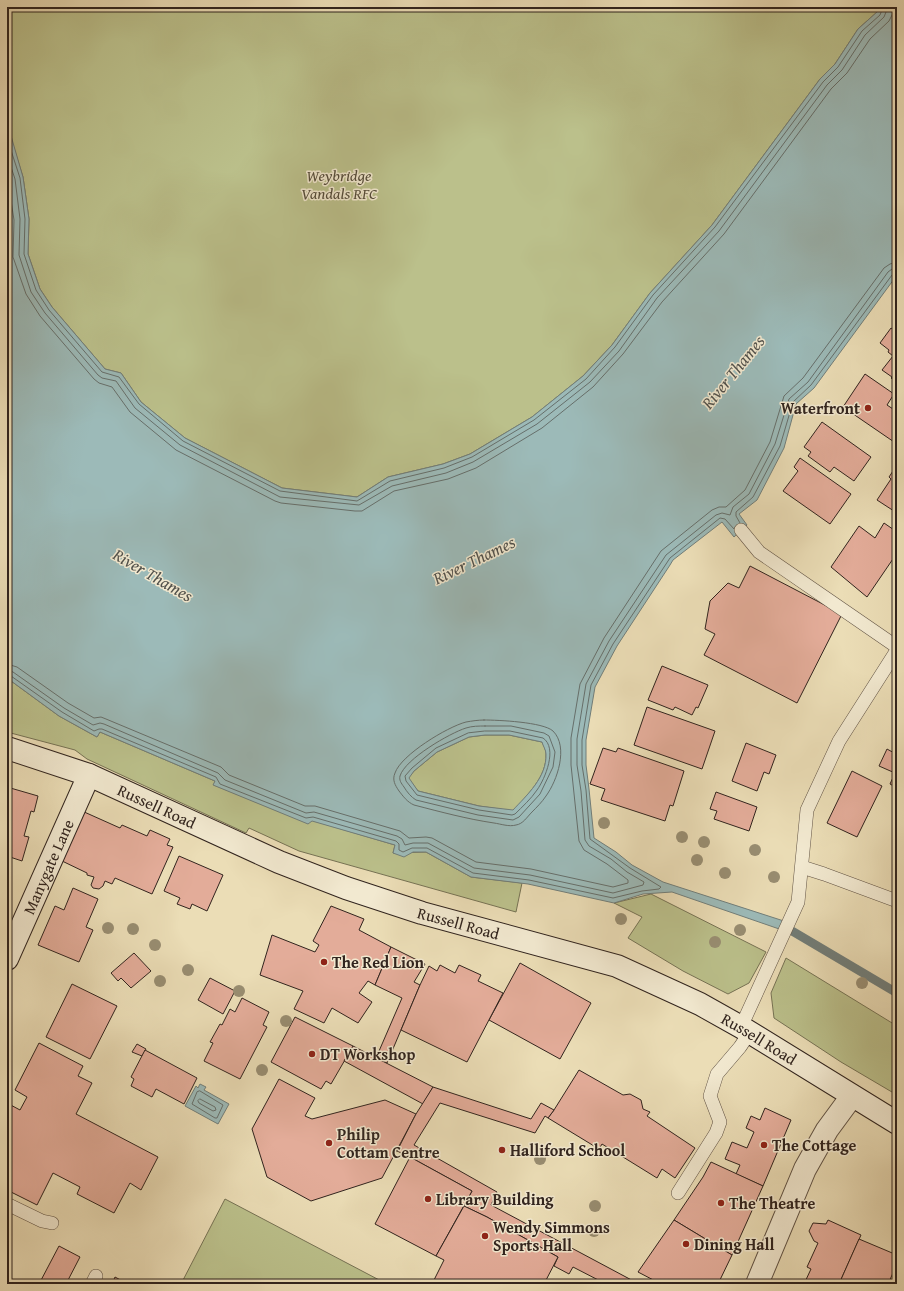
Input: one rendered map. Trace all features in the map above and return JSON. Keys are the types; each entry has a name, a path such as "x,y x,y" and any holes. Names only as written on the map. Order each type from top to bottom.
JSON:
{"main road":[{"name":"Russell Road","path":"7,748 89,775 279,862 346,888 422,913 617,966 700,1004 897,1123"},
{"name":"Manygate Lane","path":"7,959 89,775"},
{"path":"757,1284 805,1169 827,1130 852,1096"}],"lane":[{"path":"741,530 759,552 897,647"},
{"path":"678,1193 716,1133 720,1122 710,1096 717,1074 740,1047 745,1030 798,902 806,810 839,741 897,650"},
{"path":"802,867 897,901"},
{"path":"7,1204 42,1221 52,1223"}],"green space":[{"name":"Weybridge Vandals RFC","path":"7,7 880,7 877,12 858,29 835,64 820,79 712,225 650,293 612,345 583,376 532,417 470,454 443,464 388,477 357,497 282,488 185,438 141,402 121,373 105,369 52,307 40,289 28,254 29,219 23,177 7,126"},
{"path":"7,678 59,716 97,737 100,732 215,781 214,785 308,823 311,820 395,845 393,853 426,852 471,877 522,883 516,912 299,851 249,828 246,833 87,759 75,750 7,732"},
{"path":"509,735 542,742 545,748 545,762 540,778 513,811 479,806 418,791 408,778 414,771 437,752 469,737"},
{"path":"651,894 766,952 749,983 728,994 683,971 628,938 642,917 614,903"},
{"path":"786,958 897,1026 897,1095 841,1062 774,1018 771,993"},
{"path":"225,1199 383,1282 382,1284 181,1284"}],"water":[{"name":"River Thames","path":"880,7 897,7 897,275 814,388 796,404 784,448 757,500 739,514 747,525 734,537 722,522 673,560 617,646 595,687 586,740 586,765 594,838 616,852 632,865 663,882 790,923 785,931 672,892 643,894 614,903 528,884 471,877 426,852 413,852 404,857 393,853 395,845 312,821 308,824 213,785 215,781 100,732 97,737 59,716 7,678 7,122 23,177 29,219 28,254 40,289 52,307 105,369 121,373 141,402 185,438 282,488 357,497 388,477 443,464 470,454 532,417 583,376 612,345 650,293 712,225 820,79 835,64 858,29 877,12","holes":["509,735 542,742 546,751 545,762 540,778 530,792 513,810 479,806 418,791 409,778 414,771 437,752 469,737"]},
{"path":"200,1084 206,1087 204,1090 229,1104 218,1124 185,1106 196,1086 198,1088"}],"building":[{"path":"891,328 897,332 897,383 891,378 892,377 882,370 893,356 888,352 889,350 880,343"},
{"name":"Waterfront","path":"865,374 894,394 887,405 896,411 897,409 897,444 843,407"},
{"path":"822,422 871,457 854,481 834,467 830,472 808,456 811,452 804,447"},
{"path":"800,458 851,494 830,524 783,491 798,471 794,467"},
{"path":"897,465 897,513 877,500 891,479 889,477"},
{"path":"884,523 897,532 897,553 867,597 831,567 859,526 875,538"},
{"path":"750,566 842,614 797,703 704,655 715,634 705,629 710,601 728,583 739,588"},
{"path":"662,666 708,685 698,708 696,707 692,715 675,707 673,710 648,700"},
{"path":"647,707 715,731 702,769 634,745"},
{"path":"746,743 776,755 769,774 764,772 757,791 732,781"},
{"path":"603,748 616,752 618,748 684,771 673,806 670,805 665,821 601,800 605,789 590,784"},
{"path":"887,749 896,754 897,751 897,788 890,784 895,773 879,766"},
{"path":"852,771 882,786 857,837 827,823"},
{"path":"7,787 38,796 34,812 31,811 24,836 29,837 22,861 7,856"},
{"path":"716,792 757,807 749,831 714,819 717,811 710,809"},
{"path":"82,811 120,828 122,825 147,836 150,830 170,839 167,845 173,847 152,894 115,878 112,884 105,881 103,886 99,889 93,888 91,885 94,877 87,875 87,873 60,860"},
{"path":"179,856 223,875 207,911 192,904 190,909 177,904 180,898 164,891"},
{"path":"73,888 98,899 86,927 93,930 79,962 38,945 55,906 64,910"},
{"name":"The Red Lion","path":"331,906 364,919 359,930 391,947 375,985 368,981 359,993 372,1002 358,1023 332,1008 324,1023 294,1009 303,991 260,975 272,935 315,952 319,945 313,941"},
{"path":"391,947 425,964 414,982 420,985 387,1063 376,1058 402,998 375,985"},
{"path":"134,953 151,971 131,988 121,978 118,981 111,973"},
{"path":"520,963 591,1003 560,1059 489,1020"},
{"path":"440,965 455,973 459,965 481,975 478,981 503,993 467,1062 401,1030 429,966 437,971"},
{"path":"210,978 235,991 223,1014 198,1000"},
{"path":"72,984 117,1006 90,1059 46,1037"},
{"path":"242,998 269,1012 263,1025 267,1027 240,1079 204,1061 213,1043 210,1042 220,1024 222,1025 230,1009 235,1012"},
{"name":"DT Workshop","path":"295,1017 353,1046 331,1084 326,1081 321,1089 271,1062"},
{"path":"39,1043 83,1066 78,1076 92,1083 76,1114 158,1157 141,1190 130,1183 114,1213 77,1194 80,1187 53,1173 37,1205 7,1190 7,1103 20,1110 27,1097 15,1090"},
{"path":"137,1044 146,1049 142,1056 132,1052"},
{"path":"353,1046 433,1087 423,1104 344,1061"},
{"path":"145,1050 197,1078 184,1104 156,1089 152,1097 131,1086 134,1079 131,1077"},
{"path":"579,1070 623,1095 630,1094 641,1100 643,1109 650,1112 647,1116 695,1148 675,1178 662,1169 657,1178 602,1144 599,1149 548,1118"},
{"name":"Philip Cottam Centre","path":"279,1079 315,1098 305,1116 312,1119 385,1100 416,1114 382,1178 311,1201 267,1177 252,1129"},
{"path":"433,1087 531,1119 541,1103 554,1110 548,1118 545,1116 535,1133 440,1103 414,1145 497,1192 491,1205 639,1284 606,1284 573,1267 569,1274 554,1266 558,1257 487,1217 464,1206 472,1191 397,1151 416,1114"},
{"name":"The Cottage","path":"765,1108 791,1120 763,1186 736,1174 740,1165 725,1159 732,1142 747,1148 754,1132 746,1128 751,1116 760,1120"},
{"name":"Library Building","path":"410,1157 472,1191 436,1256 375,1224"},
{"name":"The Theatre","path":"711,1162 763,1186 732,1255 674,1220 703,1177"},
{"name":"Wendy Simmons Sports Hall","path":"464,1206 487,1217 558,1257 544,1284 432,1284 444,1260 436,1256"},
{"name":"Dining Hall","path":"674,1220 732,1255 718,1284 661,1284 638,1272"},
{"path":"828,1220 861,1235 839,1284 804,1284 811,1269 807,1267 818,1243 814,1241 809,1231 813,1223 826,1224"},
{"path":"859,1239 897,1255 897,1264 888,1284 839,1284"},
{"path":"59,1246 80,1257 66,1284 39,1284"},
{"path":"115,1277 128,1284 112,1284"}],"waterway":[{"path":"787,928 897,993"}],"place":[{"name":"Waterfront","path":"868,408"},
{"name":"The Red Lion","path":"324,962"},
{"name":"DT Workshop","path":"312,1054"},
{"name":"Philip Cottam Centre","path":"329,1143"},
{"name":"The Cottage","path":"764,1145"},
{"name":"Halliford School","path":"502,1150"},
{"name":"Library Building","path":"428,1199"},
{"name":"The Theatre","path":"721,1203"},
{"name":"Wendy Simmons Sports Hall","path":"485,1236"},
{"name":"Dining Hall","path":"686,1244"}]}
